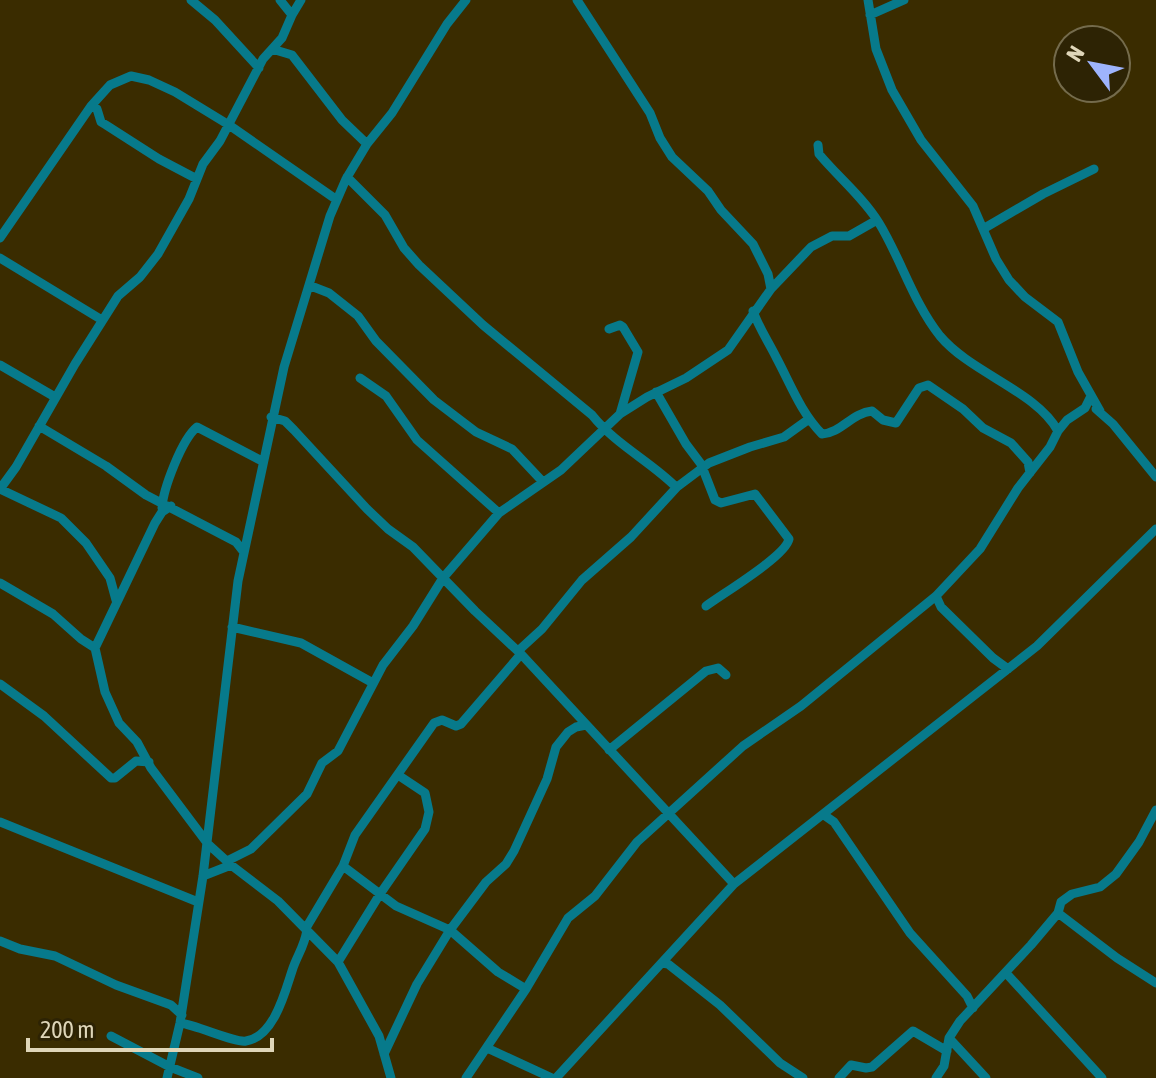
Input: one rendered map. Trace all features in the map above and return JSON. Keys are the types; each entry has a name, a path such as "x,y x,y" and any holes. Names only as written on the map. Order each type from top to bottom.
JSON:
{"street":[{"path":"191,0 215,20 259,68"},
{"path":"280,0 292,15"},
{"path":"116,600 110,578 86,543 56,514 37,509 0,489 118,296 153,261 189,199 203,164 229,125 259,68 282,38 301,0"},
{"path":"167,1078 185,997 208,844 240,547 247,537 284,367 347,177 466,0"},
{"path":"577,0 650,113 672,157 701,183 753,244 768,274 771,289"},
{"path":"868,0 876,49 892,90 921,140 968,197 996,259 1014,287 1058,322 1078,372 1100,411 1156,477"},
{"path":"870,15 904,0"},
{"path":"282,38 287,52 305,70 342,120 367,144"},
{"path":"272,49 287,52"},
{"path":"0,238 91,106 116,80 131,76 175,92 229,125 337,200"},
{"path":"97,109 101,122 197,179"},
{"path":"356,132 377,131"},
{"path":"818,145 819,154 826,163 877,220 921,307 940,336 977,368 1028,400 1059,426"},
{"path":"983,229 1094,169"},
{"path":"347,177 385,215 404,248 419,265 483,325 586,410 636,458 676,487"},
{"path":"203,876 251,849 307,794 322,763 338,751 373,683 443,578 499,513 561,470 620,414 686,378 728,350 753,311 811,247 832,236 849,236 877,220"},
{"path":"0,258 102,320"},
{"path":"311,286 329,293 358,316 376,341 434,400 476,432 512,449 543,482"},
{"path":"753,311 759,329 809,419 824,435 863,412 872,411 883,420 896,423 919,388 928,385 963,409 983,428 1011,443 1032,467"},
{"path":"609,329 620,325 623,327 638,352 620,414"},
{"path":"743,327 759,329"},
{"path":"0,365 55,397"},
{"path":"360,378 386,396 417,440 499,513"},
{"path":"656,392 703,464 715,500 721,503 755,494 789,542 761,568 706,606"},
{"path":"466,1078 526,989 568,918 595,896 624,856 743,746 801,706 932,600 980,549 1032,467 1050,447 1059,426 1085,408 1091,396"},
{"path":"1085,408 1100,411"},
{"path":"271,417 285,421 367,509 413,547 519,652 580,723 734,884"},
{"path":"0,941 20,949 55,956 116,985 171,1005 181,1019 195,1025 242,1042 255,1038 265,1030 280,1006 291,973 304,949 307,929 343,866 355,835 434,723 442,720 456,726 461,724 582,580 624,545 676,487 703,464 784,437 809,419"},
{"path":"39,426 106,466 165,507 240,547"},
{"path":"262,461 197,427 183,448 165,507 116,600 95,648 101,683 116,719 137,742 208,844 278,901 338,962 379,1036 391,1078"},
{"path":"487,1048 554,1078 666,961 734,884 1037,646 1156,529"},
{"path":"110,578 127,580"},
{"path":"0,583 53,614 95,648"},
{"path":"932,600 1008,669"},
{"path":"232,627 301,643 373,683"},
{"path":"609,750 706,671 718,668 726,675"},
{"path":"0,684 54,725 111,778 136,761 149,762"},
{"path":"384,1054 417,984 450,930 514,851 547,779 556,747 580,723"},
{"path":"338,962 425,829 429,812 425,793 398,775"},
{"path":"936,1078 944,1066 954,1028 1058,913 1061,902 1072,894 1100,887 1116,874 1139,842 1156,810"},
{"path":"824,815 834,822 910,933 967,996 973,1008"},
{"path":"0,822 198,902"},
{"path":"343,866 396,906 450,930 498,972 526,989"},
{"path":"1058,913 1156,983"},
{"path":"304,949 319,942"},
{"path":"666,961 738,1021 780,1063 803,1078"},
{"path":"1006,973 1102,1078"},
{"path":"967,996 981,999"},
{"path":"171,1005 185,997"},
{"path":"839,1078 851,1065 872,1067 913,1031 947,1051"},
{"path":"111,1036 198,1078"},
{"path":"949,1038 986,1078"},
{"path":"944,1066 963,1055"}]}
